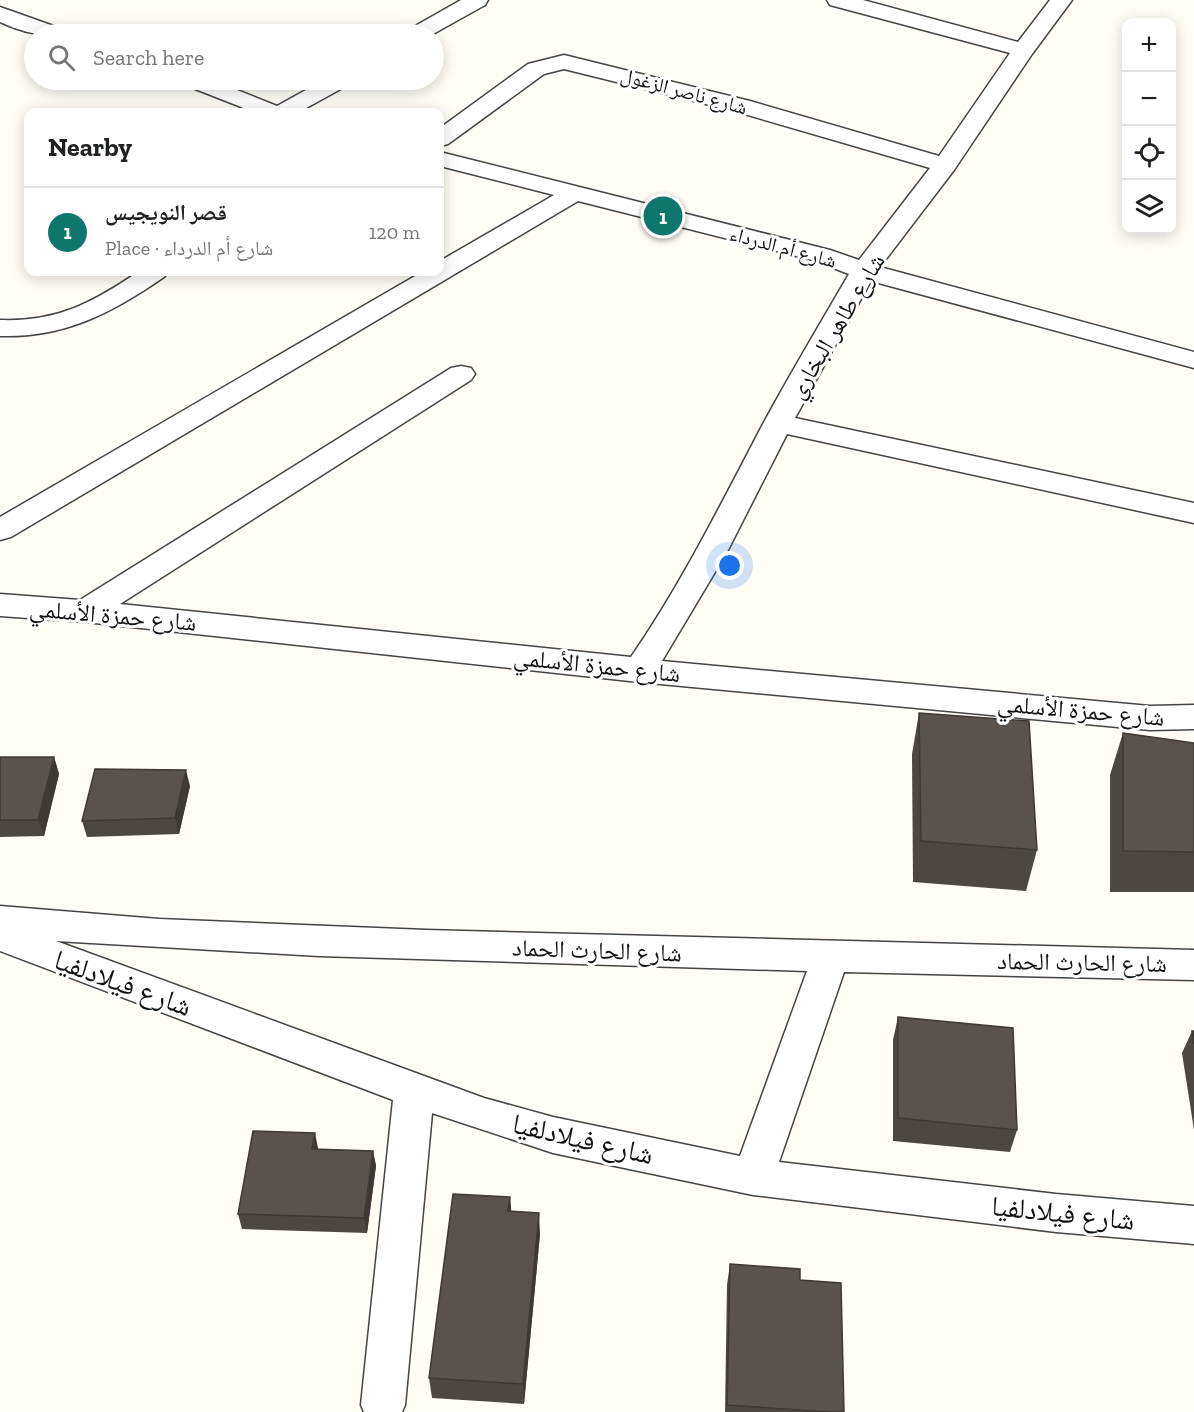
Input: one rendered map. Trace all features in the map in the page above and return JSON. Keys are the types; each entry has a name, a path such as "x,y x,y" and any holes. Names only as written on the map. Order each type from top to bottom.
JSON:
{"street":[{"path":"435,24 477,0"},
{"path":"838,0 1023,50"},
{"name":"شارع طاهر البخاري","path":"639,670 669,626 712,552 778,423 864,271 945,165 1023,50 1061,0"},
{"path":"0,14 24,26"},
{"name":"شارع ناصر الزغول","path":"444,136 536,69 564,62 742,106 945,165"},
{"path":"218,90 263,108"},
{"path":"290,108 322,90"},
{"name":"شارع أم الدرداء","path":"444,160 821,255 864,271 1191,352"},
{"path":"444,270 573,194"},
{"path":"0,328 41,328 72,320 93,312 149,276"},
{"path":"0,530 433,276"},
{"path":"86,611 461,374"},
{"path":"778,423 1194,513"},
{"name":"شارع حمزة الأسلمي","path":"0,605 86,611 639,670 1150,718 1194,717"},
{"name":"شارع الحارث الحماد","path":"0,921 105,932 830,958 1194,965"},
{"name":"شارع فيلادلفيا","path":"0,936 414,1090 484,1115 554,1135 753,1177 1056,1213 1194,1225"},
{"path":"753,1177 830,958"},
{"path":"383,1405 414,1090"}],"building":[{"path":"919,713 1029,721 1037,850 921,841"},
{"path":"1123,733 1194,743 1194,852 1123,851"},
{"path":"0,757 54,757 38,820 0,820"},
{"path":"95,769 186,770 175,818 82,821"},
{"path":"898,1017 1013,1028 1017,1130 898,1118"},
{"path":"253,1131 315,1133 312,1149 373,1151 364,1218 238,1214"},
{"path":"453,1194 510,1197 508,1211 539,1213 523,1384 429,1378"},
{"path":"730,1264 800,1269 800,1280 841,1283 844,1412 727,1405"}],"place":[{"name":"قصر النويجيس","path":"663,216"}]}
